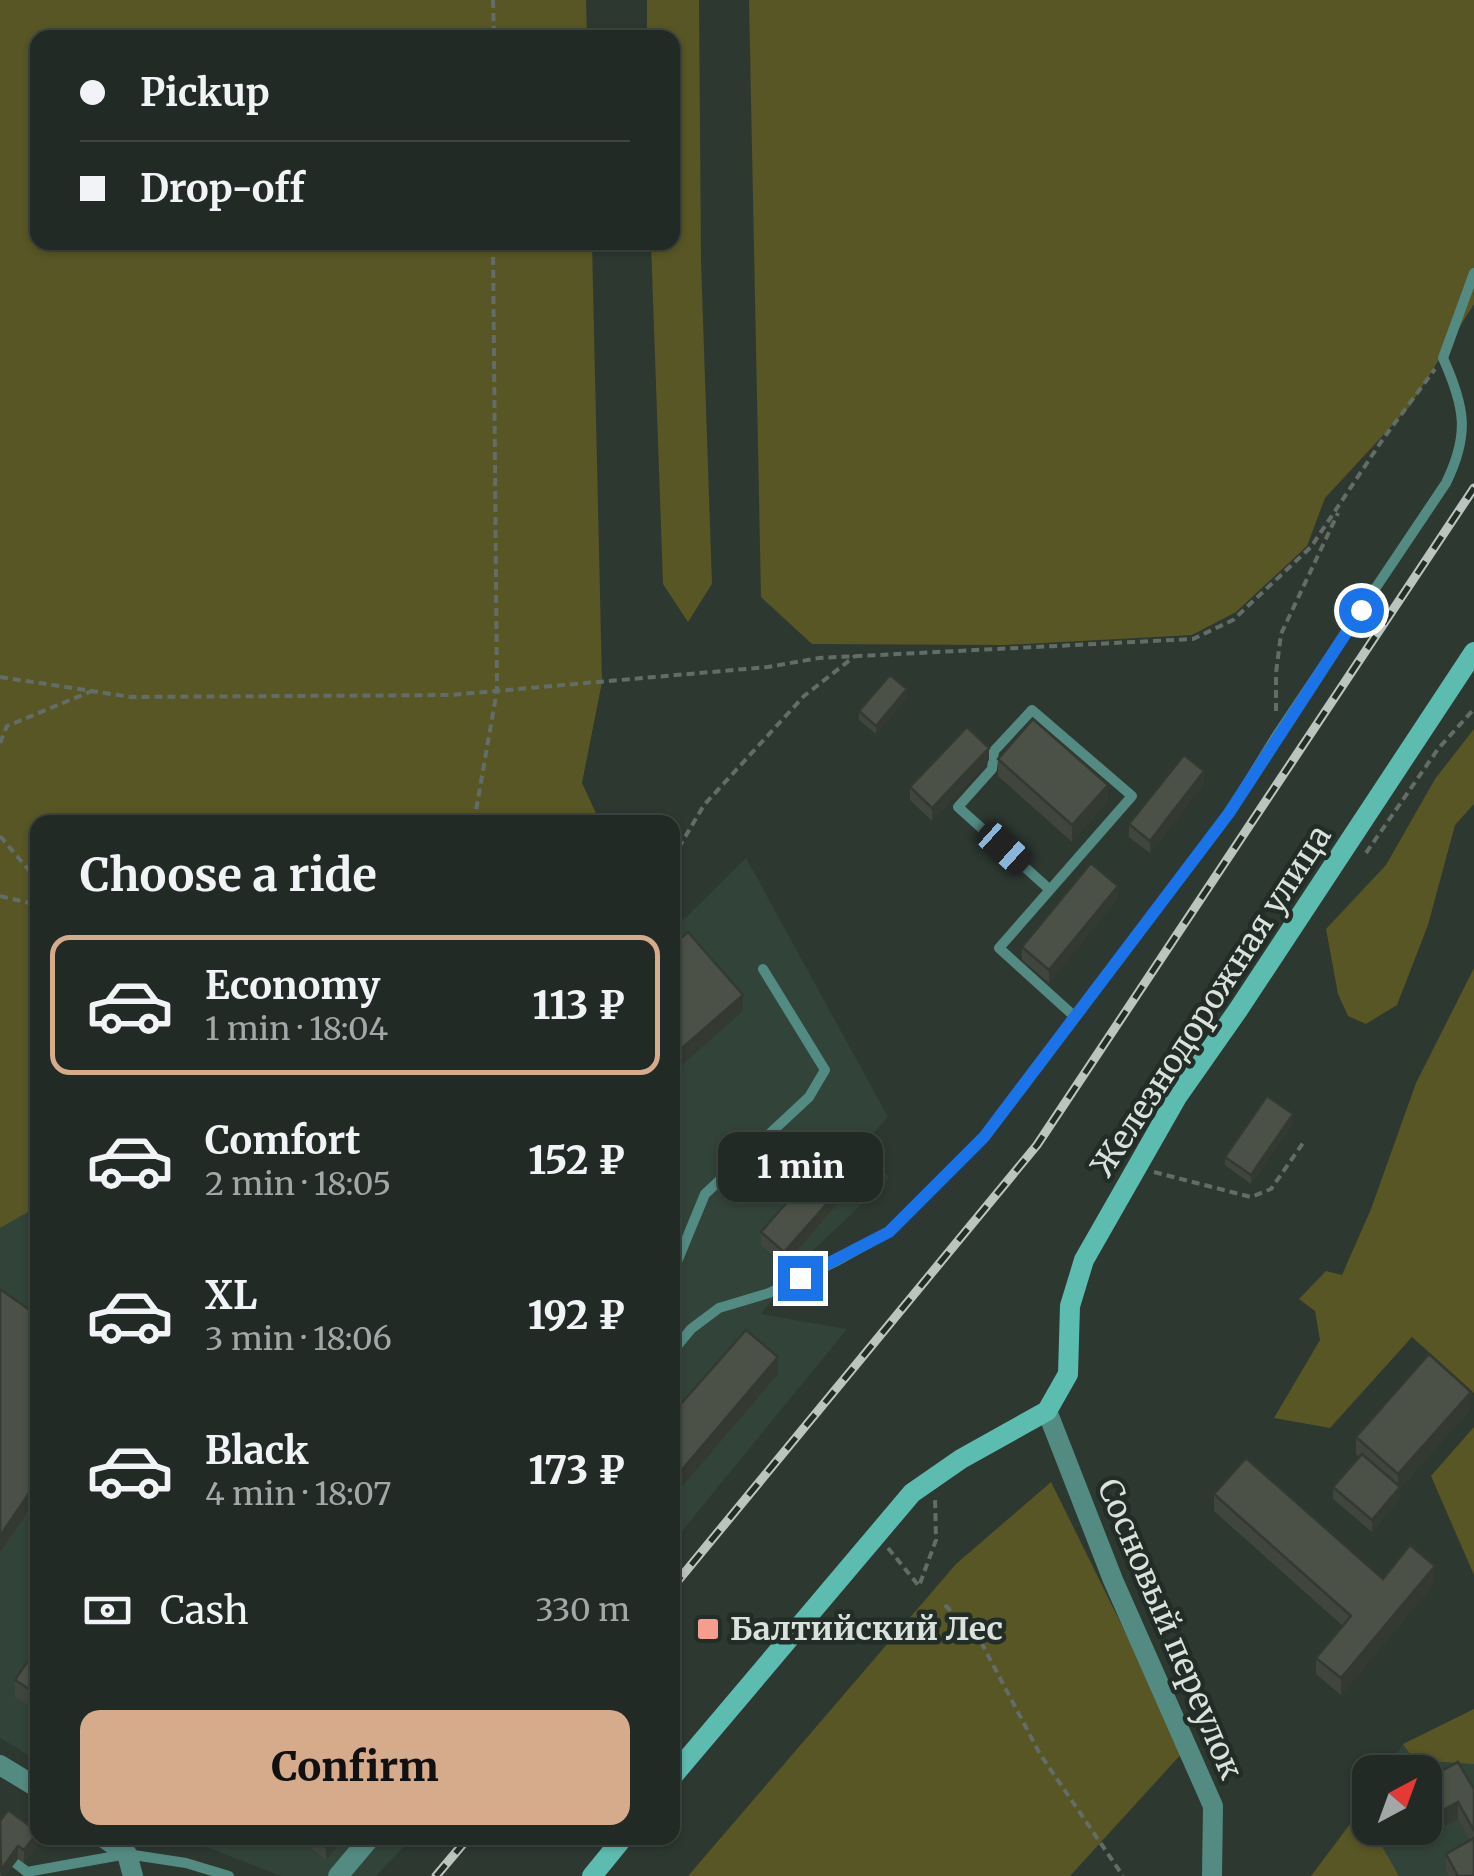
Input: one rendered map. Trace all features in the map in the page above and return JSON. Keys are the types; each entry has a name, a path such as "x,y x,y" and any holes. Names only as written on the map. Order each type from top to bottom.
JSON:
{"street":[{"name":"Железнодорожная улица","path":"1047,1411 1068,1374 1070,1306 1084,1260 1177,1097 1474,652"},
{"path":"680,1767 912,1493 939,1473 1047,1411"},
{"name":"Сосновый переулок","path":"1047,1411 1113,1580 1213,1806 1212,1876"},
{"path":"0,1765 30,1783"},
{"path":"114,1845 126,1854 133,1876"},
{"path":"338,1876 364,1845"},
{"path":"592,1876 617,1845"}],"lane":[{"path":"680,1342 691,1328 719,1308 769,1293 889,1232 984,1137 1229,813 1446,483 1460,454 1463,428 1459,394 1443,358 1474,273"},
{"path":"1049,888 958,808 992,769 994,751 1032,710 1132,796 1000,948 1074,1016"},
{"path":"680,1255 705,1194 809,1097 824,1070 763,969"},
{"path":"0,1851 27,1872 126,1854 186,1862 229,1876"}],"path":[{"path":"494,0 494,30"},
{"path":"475,815 497,690 493,250"},
{"path":"0,677 131,696 450,695 768,667 819,658 1193,639 1233,620 1310,547 1443,358"},
{"path":"1277,735 1276,673 1281,634 1356,478"},
{"path":"680,846 704,805 804,696 856,656"},
{"path":"0,743 8,726 94,690"},
{"name":"Железнодорожная улица","path":"1360,860 1438,749 1474,709"},
{"path":"0,836 30,872"},
{"path":"0,896 30,902"},
{"name":"Железнодорожная улица","path":"1143,1169 1251,1197 1271,1189 1303,1143"},
{"path":"875,1534 919,1586 936,1540 939,1473"},
{"path":"945,1605 981,1642 1040,1754 1123,1876"}],"shaded area":[{"path":"0,0 586,0 587,30 30,30 30,250 592,250 602,682 582,783 597,815 30,815 30,1211 0,1228"},
{"path":"647,0 699,0 701,261 712,584 688,622 663,584 651,250 680,250 680,30 647,30"},
{"path":"749,0 1474,0 1474,304 1410,406 1325,498 1307,546 1236,612 1192,635 1005,645 812,644 761,597"},
{"path":"1474,729 1474,804 1455,825 1428,925 1397,1005 1366,1024 1348,1016 1338,994 1326,929 1386,865 1435,779"},
{"path":"746,858 888,1117 864,1143 889,1178 802,1261 761,1314 847,1329 680,1533 680,923"},
{"path":"1474,968 1474,1393 1412,1337 1330,1428 1274,1418 1320,1340 1315,1311 1299,1299 1326,1271 1342,1275 1371,1209 1416,1083"},
{"path":"0,1170 30,1181 30,1756 0,1738"},
{"path":"1474,1427 1474,1575 1431,1476"},
{"path":"1051,1482 1184,1751 1070,1876 688,1876 956,1564"},
{"path":"1474,1709 1474,1876 1311,1876 1352,1820 1352,1845 1442,1845 1442,1755 1396,1755 1403,1744"},
{"path":"1474,1709 1474,1764 1442,1762 1442,1755 1411,1755 1403,1744"},
{"path":"1352,1822 1352,1845 1381,1845 1399,1876 1311,1876"},
{"path":"201,1845 405,1845 376,1876 281,1876"}],"building":[{"path":"890,675 907,689 876,726 859,711"},
{"path":"1033,719 1108,785 1072,825 998,759"},
{"path":"967,727 989,748 932,808 910,787"},
{"path":"1184,755 1204,771 1150,841 1129,824"},
{"path":"1091,863 1118,886 1049,970 1022,947"},
{"path":"688,932 743,995 682,1048 680,1046 680,939"},
{"path":"1267,1096 1293,1114 1251,1175 1225,1157"},
{"path":"777,1132 792,1145 760,1180 745,1167"},
{"path":"816,1169 839,1190 784,1252 761,1232"},
{"path":"0,1289 30,1310 30,1492 0,1536"},
{"path":"746,1330 778,1357 680,1472 680,1405"},
{"path":"1429,1354 1471,1392 1398,1474 1356,1437"},
{"path":"1362,1454 1400,1487 1372,1520 1333,1487"},
{"path":"1246,1458 1383,1579 1410,1545 1435,1566 1341,1678 1316,1658 1351,1616 1214,1494"},
{"path":"30,1658 30,1690 15,1680"},
{"path":"1458,1762 1474,1789 1474,1831 1458,1802 1442,1811 1442,1771"},
{"path":"8,1810 30,1826 30,1842 24,1850 18,1846 1,1870 0,1821"},
{"path":"1474,1838 1474,1876 1458,1876 1446,1854"}],"railway":[{"path":"680,1578 1037,1145 1474,488"},
{"path":"436,1876 462,1845"}],"place":[{"name":"Балтийский Лес","path":"708,1629"}],"route":[{"path":"800,1278 889,1232 984,1137 1229,813 1361,610"}]}
